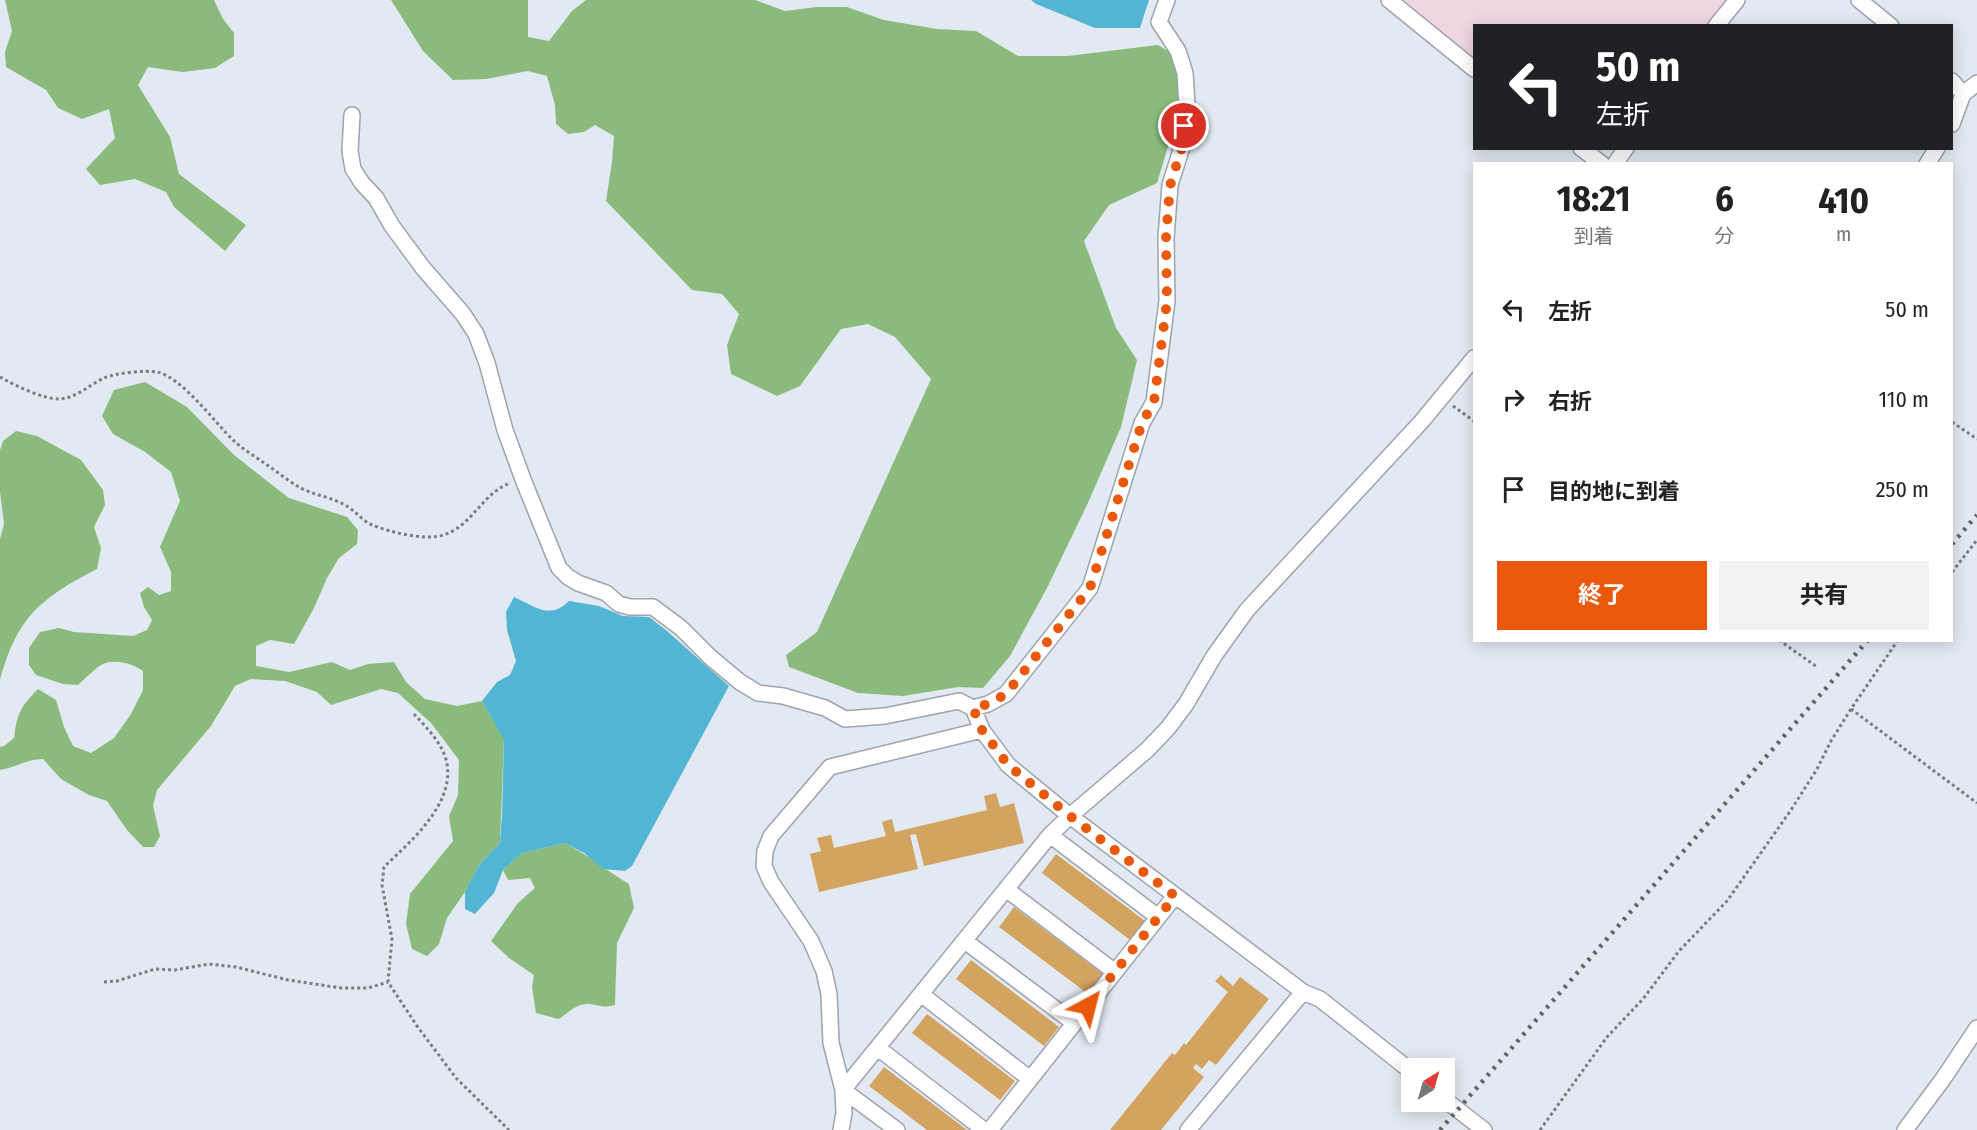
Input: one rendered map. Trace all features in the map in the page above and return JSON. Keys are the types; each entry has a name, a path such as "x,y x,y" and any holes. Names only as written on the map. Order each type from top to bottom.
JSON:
{"street":[{"path":"352,116 350,151 353,169 376,198 392,226 423,268 458,308 476,334 487,363 505,430 559,568 578,583 606,593 619,603 630,607 653,607 681,628 710,657 740,682 758,693 794,699 825,708 845,719 885,716 959,702 973,708 988,704 1006,694 1090,588 1142,423 1154,402 1167,301 1166,238 1170,186 1182,147 1187,105 1185,73 1178,51 1160,22 1167,0"},
{"path":"1389,0 1473,68"},
{"path":"1718,24 1737,0"},
{"path":"1859,0 1889,24"},
{"path":"1953,82 1962,94"},
{"path":"1953,121 1962,94 1977,83"},
{"path":"1587,150 1616,160"},
{"path":"843,1090 1050,835 1147,750 1168,728 1186,704 1214,656 1247,610 1442,398 1473,359"},
{"path":"973,708 982,730 1008,765 1070,816 1175,896 1303,992 1320,999 1401,1063"},
{"path":"841,1130 844,1113 843,1090 831,1044 829,994 824,970 811,941 771,882 764,866 765,852 771,836 830,766 982,730"},
{"path":"1050,835 1158,917"},
{"path":"1006,889 1115,972"},
{"path":"990,1130 1175,896"},
{"path":"965,941 1074,1023"},
{"path":"1188,1130 1303,992"},
{"path":"921,994 1030,1079"},
{"path":"1905,1130 1977,1028"},
{"path":"878,1048 984,1130"},
{"path":"843,1090 897,1130"},
{"path":"1455,1108 1484,1130"}],"path":[{"path":"0,377 30,392 59,399 76,395 112,375 144,370 160,372 173,379 193,397 235,442 300,488 344,504 372,525 412,536 426,538 443,535 458,528 497,489 509,483 524,482"},
{"path":"1442,398 1473,420"},
{"path":"1953,423 1977,440"},
{"path":"1953,571 1977,540"},
{"path":"1782,642 1817,667"},
{"path":"1540,1130 1606,1037 1643,999 1679,951 1727,901 1791,810 1851,709 1897,642"},
{"path":"1851,709 1977,803"},
{"path":"414,714 429,729 440,747 447,764 446,786 435,813 412,841 384,867 382,885 392,939 388,982 456,1078 509,1130"},
{"path":"104,982 117,981 155,969 175,970 209,964 236,967 288,980 341,988 368,988 388,982"}],"shaded area":[{"path":"1403,0 1726,0 1707,24 1473,24 1473,60"}],"green space":[{"path":"5,0 214,0 223,19 234,33 234,56 215,68 182,72 148,67 138,85 170,137 179,174 246,225 225,251 174,207 166,192 135,179 100,185 86,169 115,138 109,109 82,119 58,108 46,90 6,67 5,52 12,31"},
{"path":"391,0 528,0 528,37 549,41 572,11 586,0 755,0 785,11 817,7 847,7 884,20 937,29 976,31 1018,56 1068,56 1158,45 1173,54 1183,79 1176,120 1157,183 1109,205 1084,241 1116,328 1137,360 1121,427 1048,586 1010,656 983,688 958,687 903,696 858,693 789,667 786,655 817,632 931,379 895,337 868,324 841,329 800,386 777,396 731,374 727,345 739,314 722,294 692,290 606,201 614,136 595,125 584,132 568,134 556,124 555,105 547,76 528,71 486,79 453,80 423,51"},
{"path":"145,382 187,407 234,455 289,498 347,517 358,530 357,544 339,558 294,644 270,640 256,646 256,666 289,672 332,662 350,670 368,664 394,662 406,682 425,699 457,706 482,701 504,739 500,843 479,865 465,892 447,918 439,944 427,956 412,949 406,924 410,894 453,841 449,816 458,795 459,760 431,723 398,693 381,689 331,705 317,692 285,681 251,679 235,686 211,726 157,790 153,806 160,836 154,847 143,847 127,830 107,801 89,795 61,779 43,759 0,770 0,747 14,738 20,711 38,689 56,700 64,727 73,746 91,753 114,738 131,714 143,690 143,671 123,662 101,665 78,685 63,684 36,675 29,665 29,648 40,632 59,628 74,632 133,636 147,630 152,620 144,607 140,593 148,587 159,595 171,591 171,572 160,547 180,501 171,472 145,452 113,434 102,416 114,390"},
{"path":"16,431 37,436 81,460 103,490 105,505 94,527 101,548 97,569 46,600 34,612 14,640 0,680 0,539 4,524 0,492 0,450 3,441"},
{"path":"565,843 629,884 634,908 617,943 615,1005 605,1007 581,1005 559,1019 536,1013 532,987 534,975 509,958 491,941 518,903 535,888 530,878 508,880 503,870 522,853"}],"water":[{"path":"1031,0 1149,0 1140,28 1095,28"},
{"path":"514,597 536,608 549,611 562,607 569,601 599,606 623,616 649,617 729,686 632,866 625,871 603,869 584,853 565,843 522,853 503,870 494,893 475,914 465,909 465,892 479,865 500,843 502,815 504,740 482,701 497,682 510,675 516,661 507,630 506,612"}],"building":[{"path":"996,793 1000,807 1014,803 1024,843 924,866 916,834 910,835 918,869 819,892 810,854 821,851 817,838 831,835 834,848 886,836 882,822 892,819 895,832 987,810 984,796"},
{"path":"1056,854 1145,921 1130,940 1042,873"},
{"path":"1014,907 1103,974 1088,994 999,927"},
{"path":"971,960 1059,1027 1044,1046 956,979"},
{"path":"1221,975 1233,986 1240,977 1269,999 1216,1065 1209,1060 1202,1069 1196,1064 1193,1068 1204,1077 1161,1130 1110,1130 1172,1053 1175,1055 1184,1043 1186,1045 1228,992 1215,981"},
{"path":"927,1014 1015,1081 1000,1100 912,1033"},
{"path":"884,1067 967,1130 927,1130 869,1086"}],"railway":[{"path":"1953,543 1977,515"},
{"path":"1440,1130 1866,642"}],"route":[{"path":"1088,1006 1175,896 1070,816 1008,765 982,730 980,720 973,708 988,704 1006,694 1090,588 1142,423 1154,402 1167,301 1166,238 1170,186 1182,147 1184,126"}]}
